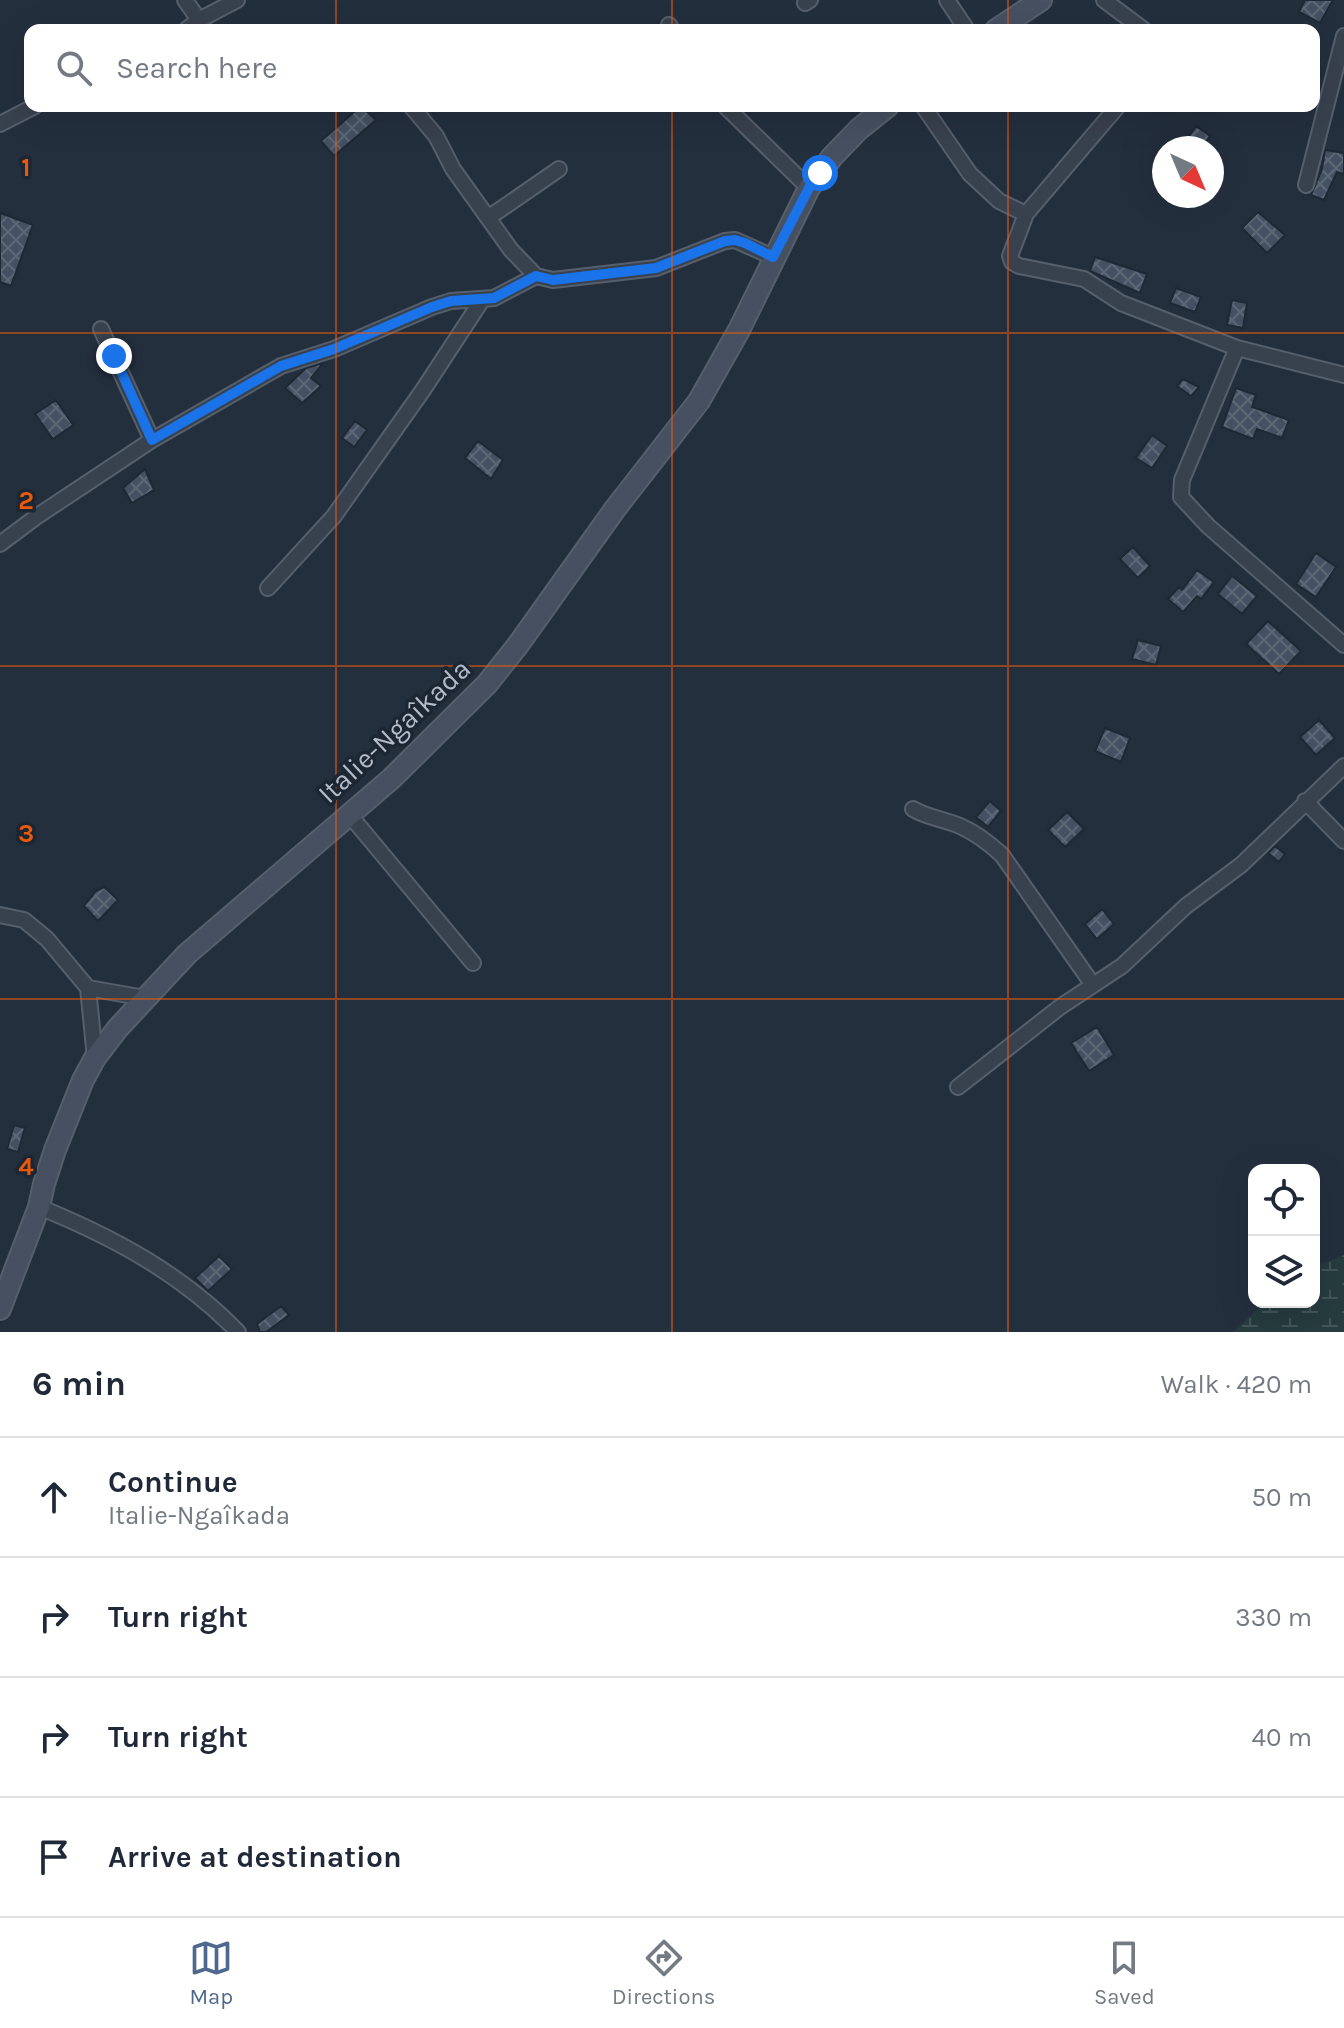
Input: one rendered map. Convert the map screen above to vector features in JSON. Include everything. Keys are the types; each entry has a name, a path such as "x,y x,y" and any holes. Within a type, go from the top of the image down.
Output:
{"street":[{"path":"185,0 199,20"},
{"path":"194,24 237,0"},
{"path":"947,0 963,24"},
{"path":"1005,24 1041,0"},
{"path":"1104,0 1136,24"},
{"path":"1306,185 1344,36"},
{"path":"0,124 24,112"},
{"path":"416,112 436,136 453,169 511,250 536,276 553,280 656,268 735,240 773,257"},
{"path":"731,112 809,188"},
{"name":"Italie-Ngaîkada","path":"0,1309 39,1207 55,1150 95,1058 187,954 422,750 487,684 615,509 699,401 739,330 809,188 832,157 880,112"},
{"path":"927,112 970,174 999,201 1026,214"},
{"path":"1113,112 1026,214 1010,256 1012,262 1084,279 1121,303 1237,348 1344,375"},
{"path":"488,218 559,169"},
{"path":"0,544 152,440 281,366 334,349 432,307 451,301 494,298 536,276"},
{"path":"268,588 334,516 482,300"},
{"path":"101,329 152,440"},
{"path":"1237,348 1182,480 1181,497 1208,526 1344,645"},
{"path":"958,1087 1060,1007 1122,966 1186,906 1241,865 1344,766"},
{"path":"1305,801 1344,841"},
{"path":"913,809 928,818 960,826 988,842 1002,855 1093,985"},
{"path":"348,813 473,963"},
{"path":"0,915 24,920 47,939 88,988 95,1058"},
{"path":"88,988 145,998"},
{"path":"39,1207 96,1230 132,1249 164,1270 238,1332"}],"green space":[{"path":"1344,1255 1344,1332 1233,1332 1259,1308 1320,1308 1320,1265"}],"building":[{"path":"1305,0 1333,0 1320,23 1299,12"},
{"path":"354,112 367,112 376,120 334,156 321,141"},
{"path":"1196,126 1210,136 1189,136"},
{"path":"1325,150 1344,153 1344,174 1337,172 1324,200 1311,195 1322,169"},
{"path":"1258,212 1285,235 1267,253 1242,228"},
{"path":"0,213 33,225 11,286 0,282"},
{"path":"1095,257 1147,274 1140,293 1090,271"},
{"path":"1176,288 1201,297 1195,312 1170,303"},
{"path":"1232,300 1247,303 1243,328 1227,325"},
{"path":"323,363 311,378 321,386 302,403 285,388 306,368"},
{"path":"1183,379 1199,387 1191,396 1177,386"},
{"path":"1236,388 1256,395 1252,407 1289,420 1282,438 1257,429 1253,439 1222,427"},
{"path":"56,400 73,425 53,439 35,414"},
{"path":"355,421 367,430 354,447 342,438"},
{"path":"1152,435 1167,446 1152,468 1136,458"},
{"path":"478,441 503,460 491,479 465,458"},
{"path":"145,469 154,490 132,503 123,488"},
{"path":"1133,547 1150,566 1138,578 1120,559"},
{"path":"1316,553 1336,567 1316,597 1296,584"},
{"path":"1197,570 1214,582 1201,599 1197,596 1183,612 1168,599 1179,587 1182,590"},
{"path":"1232,576 1257,596 1242,614 1218,594"},
{"path":"1268,621 1301,651 1279,674 1246,644"},
{"path":"1138,640 1161,646 1156,665 1132,659"},
{"path":"1319,720 1335,738 1316,755 1300,737"},
{"path":"1105,728 1130,738 1121,762 1095,751"},
{"path":"990,801 1001,811 988,827 976,817"},
{"path":"1067,812 1084,829 1065,847 1048,830"},
{"path":"1275,846 1285,854 1279,862 1268,853"},
{"path":"104,887 118,900 98,921 84,906 96,891"},
{"path":"1102,909 1114,924 1097,939 1085,924"},
{"path":"1097,1027 1114,1055 1089,1071 1071,1043"},
{"path":"14,1125 25,1128 18,1152 7,1149"},
{"path":"219,1256 232,1269 208,1291 195,1278"},
{"path":"281,1306 289,1315 266,1332 260,1332 257,1324"}],"route":[{"path":"114,356 152,440 281,366 334,349 451,301 494,298 536,276 553,280 656,268 725,241 745,243 773,257 820,173"}]}
